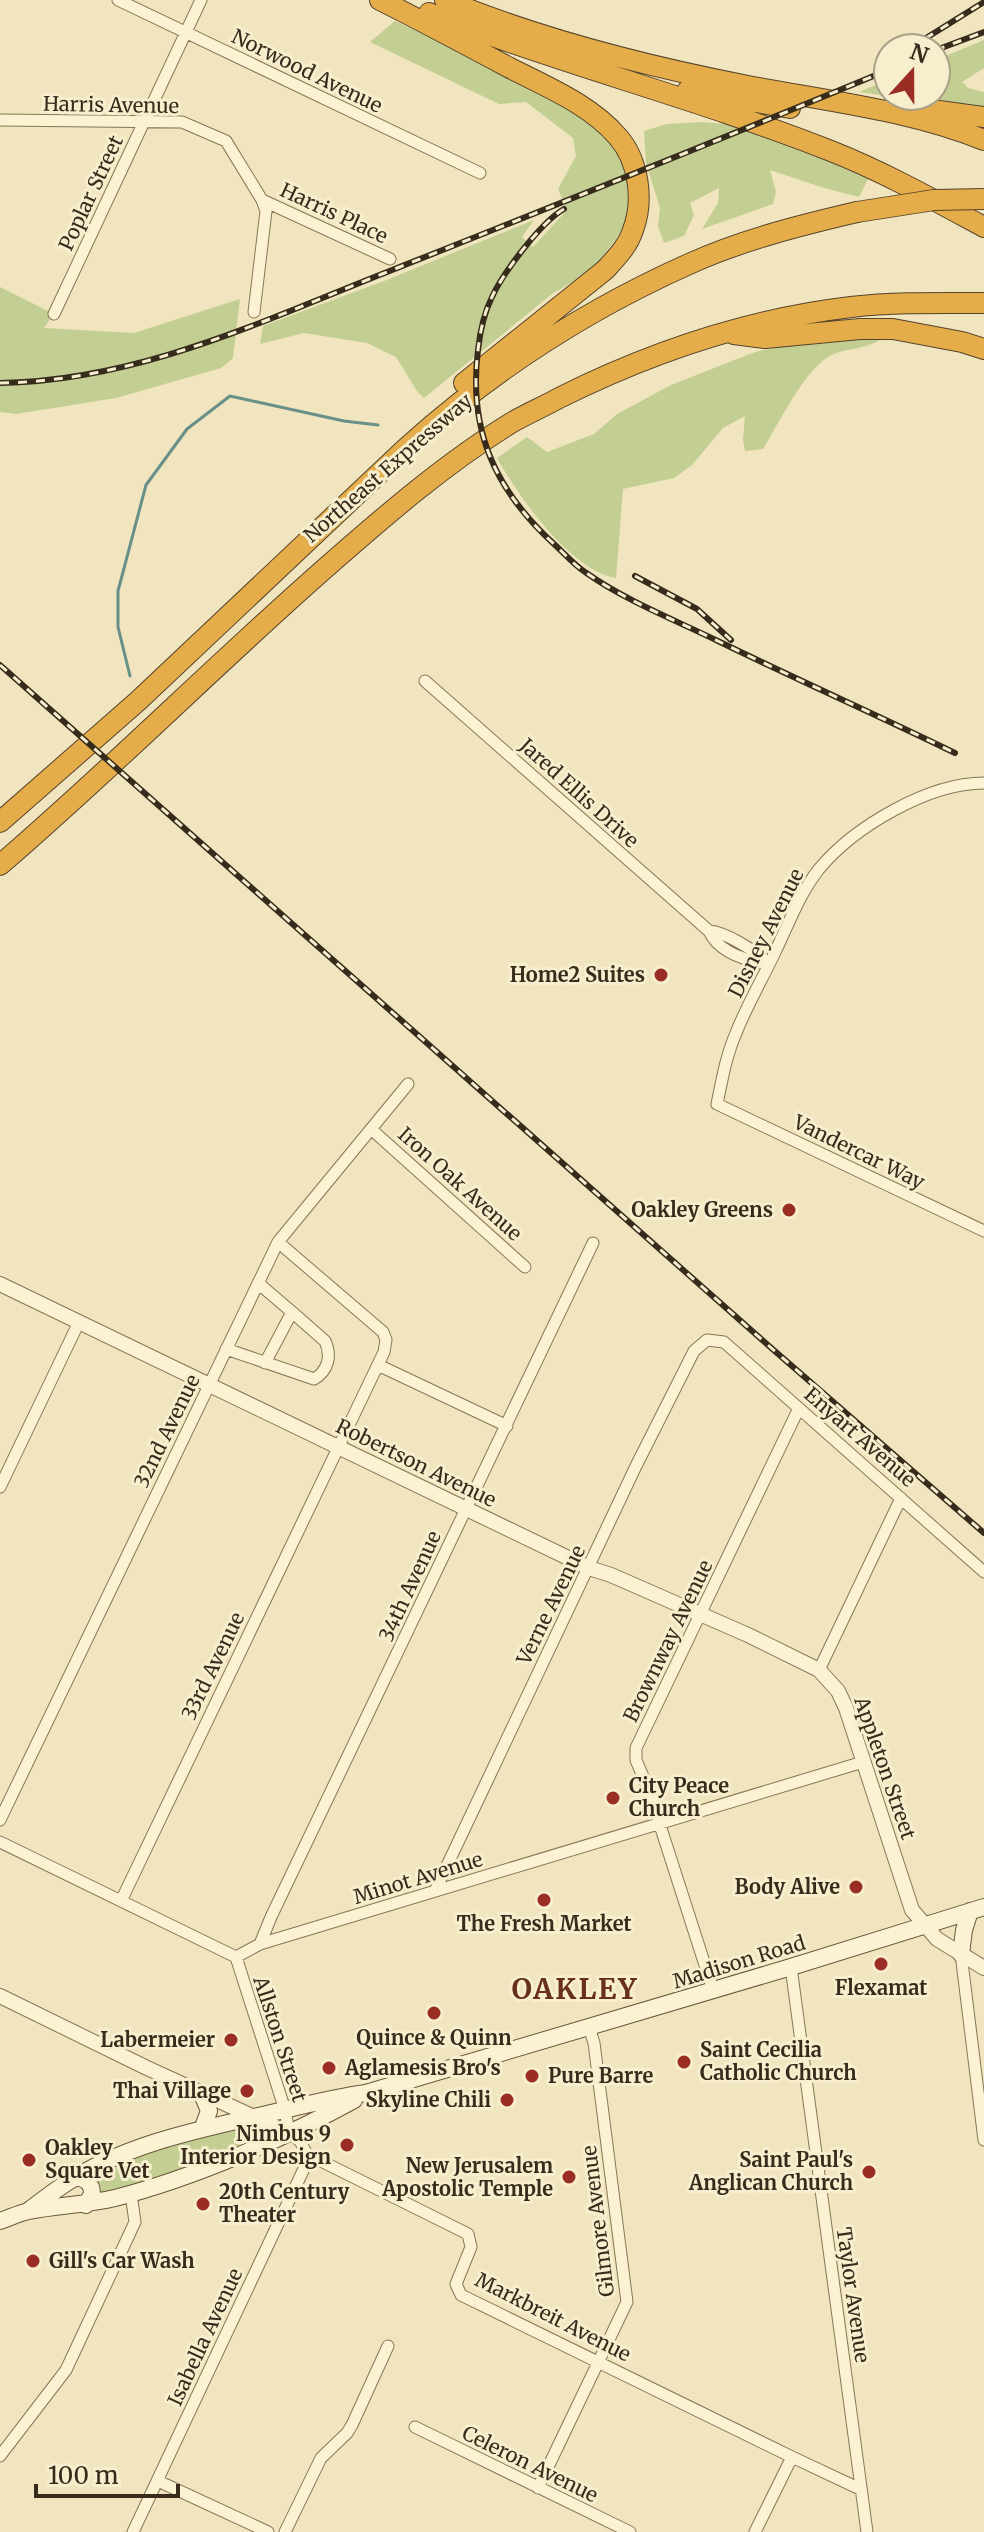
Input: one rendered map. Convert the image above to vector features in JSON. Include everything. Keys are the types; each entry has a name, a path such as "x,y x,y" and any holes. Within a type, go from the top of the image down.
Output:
{"highway":[{"path":"380,0 576,104 608,127 623,143 631,158 638,188 638,210 633,231 617,257 605,270 458,388 405,449"},
{"path":"396,0 488,36 790,135 836,153 984,227"},
{"path":"445,0 481,15 614,57 922,120 984,140"},
{"path":"582,66 706,94 895,125 938,135 984,151"},
{"path":"824,101 855,100 984,117"},
{"name":"Northeast Expressway","path":"0,822 138,701 433,423 545,341 609,303 691,263 756,240 857,212 934,200 984,199"},
{"name":"Northeast Expressway","path":"0,865 117,761 256,628 362,536 444,469 512,422 589,383 659,353 777,318 853,307 924,302 984,303"},
{"path":"726,333 765,338 893,329 984,349"}],"main road":[{"name":"Madison Road","path":"28,2211 72,2180 127,2153 203,2127 366,2093 977,1909"},
{"path":"961,1954 964,1930 977,1909"},
{"path":"201,2092 209,2111 203,2127"},
{"name":"Madison Road","path":"0,2221 28,2211 82,2205 131,2194 184,2176 289,2133 366,2093"},
{"path":"306,2125 331,2098"},
{"path":"72,2180 85,2180 91,2185 92,2194 82,2205 67,2196 72,2180"}],"street":[{"name":"Norwood Avenue","path":"118,0 480,173"},
{"name":"Poplar Street","path":"54,314 201,0"},
{"name":"Harris Avenue","path":"0,120 182,122 220,137 231,147 266,211 254,312"},
{"name":"Harris Place","path":"262,200 390,259"},
{"name":"Jared Ellis Drive","path":"425,681 709,931 713,940 750,961 769,964"},
{"name":"Disney Avenue","path":"717,1104 735,1034 804,891 819,869 854,836 879,819 921,798 950,788 984,783"},
{"name":"32nd Avenue","path":"0,1820 278,1242 408,1084"},
{"name":"Vandercar Way","path":"717,1104 984,1231"},
{"name":"Iron Oak Avenue","path":"371,1129 525,1267"},
{"path":"278,1242 383,1332 386,1340 378,1365 507,1426"},
{"name":"34th Avenue","path":"260,1944 593,1243"},
{"path":"226,1349 314,1379 323,1374 329,1358 325,1341 258,1283"},
{"name":"Robertson Avenue","path":"0,1284 589,1568 748,1635 819,1670"},
{"path":"265,1363 292,1312"},
{"path":"0,1487 79,1322"},
{"name":"Enyart Avenue","path":"707,1340 724,1342 984,1572"},
{"name":"Verne Avenue","path":"435,1891 636,1466 694,1351 707,1340"},
{"name":"33rd Avenue","path":"121,1901 378,1365"},
{"name":"Brownway Avenue","path":"713,1990 636,1760 636,1748 799,1408"},
{"path":"819,1670 901,1498"},
{"name":"Appleton Street","path":"819,1670 838,1691 912,1910 924,1925"},
{"name":"Minot Avenue","path":"236,1957 260,1944 863,1762"},
{"path":"0,1842 236,1957"},
{"path":"924,1925 937,1939 984,1968"},
{"path":"961,1954 984,2138"},
{"name":"Allston Street","path":"236,1957 285,2110 289,2133"},
{"name":"Taylor Avenue","path":"791,1967 867,2532"},
{"name":"Markbreit Avenue","path":"0,1996 289,2133 298,2138 309,2158 319,2160 464,2231 471,2240 471,2247 457,2278 461,2295 860,2489"},
{"name":"Gilmore Avenue","path":"538,2488 627,2302 594,2043 589,2027"},
{"name":"Isabella Avenue","path":"133,2532 309,2158"},
{"path":"0,2456 66,2370 135,2222 131,2194"},
{"path":"285,2532 321,2458 352,2425 388,2346"},
{"name":"Celeron Avenue","path":"415,2427 630,2532"},
{"path":"755,2532 792,2457"},
{"path":"158,2481 268,2532"}],"green space":[{"path":"395,21 527,83 600,127 624,163 632,194 624,228 592,270 552,294 424,398 396,357 367,343 304,333 260,344 263,326 534,220 522,237 533,247 567,210 558,189 576,156 573,138 526,102 499,104 370,42"},
{"path":"984,40 984,68 962,82 968,88 984,92 984,110 952,105 952,53"},
{"path":"872,87 872,94 859,92"},
{"path":"702,122 738,125 763,132 868,179 859,197 770,170 776,192 773,204 702,229 718,203 719,188 690,203 694,215 684,236 664,243 658,226 660,208 646,163 644,131 667,124"},
{"path":"0,287 54,314 44,328 134,333 240,299 233,358 221,368 116,398 16,414 0,412"},
{"path":"811,339 879,340 831,355 816,367 763,449 745,451 745,416 723,428 692,465 674,478 623,489 616,578 581,562 564,547 532,511 497,458 527,437 547,452 594,434 617,414 671,385 755,352"},
{"path":"254,2125 257,2132 253,2139 226,2150 209,2162 98,2196 91,2176 171,2145"}],"waterway":[{"path":"130,676 118,627 118,591 146,485 187,429 230,396 344,421 378,425"}],"railway":[{"path":"936,32 984,2"},
{"path":"952,44 984,32"},
{"path":"0,383 50,380 100,372 196,346 872,77"},
{"path":"564,209 534,236 497,287 480,336 476,379 482,432 501,480 516,502 577,566 617,592 955,753"},
{"path":"635,576 697,609 731,640"},
{"path":"0,665 984,1533"}],"place":[{"name":"Home2 Suites","path":"661,975"},
{"name":"Oakley Greens","path":"789,1210"},
{"name":"City Peace Church","path":"613,1798"},
{"name":"Body Alive","path":"856,1887"},
{"name":"The Fresh Market","path":"544,1900"},
{"name":"Flexamat","path":"881,1964"},
{"name":"Quince & Quinn","path":"434,2013"},
{"name":"Labermeier","path":"231,2040"},
{"name":"Saint Cecilia Catholic Church","path":"684,2062"},
{"name":"Aglamesis Bro's","path":"329,2068"},
{"name":"Pure Barre","path":"532,2076"},
{"name":"Thai Village","path":"247,2091"},
{"name":"Skyline Chili","path":"507,2100"},
{"name":"Nimbus 9 Interior Design","path":"347,2145"},
{"name":"Oakley Square Vet","path":"29,2160"},
{"name":"Saint Paul's Anglican Church","path":"869,2172"},
{"name":"New Jerusalem Apostolic Temple","path":"569,2177"},
{"name":"20th Century Theater","path":"203,2204"},
{"name":"Gill's Car Wash","path":"33,2261"}],"district":[{"name":"OAKLEY","path":"575,1989"}]}
